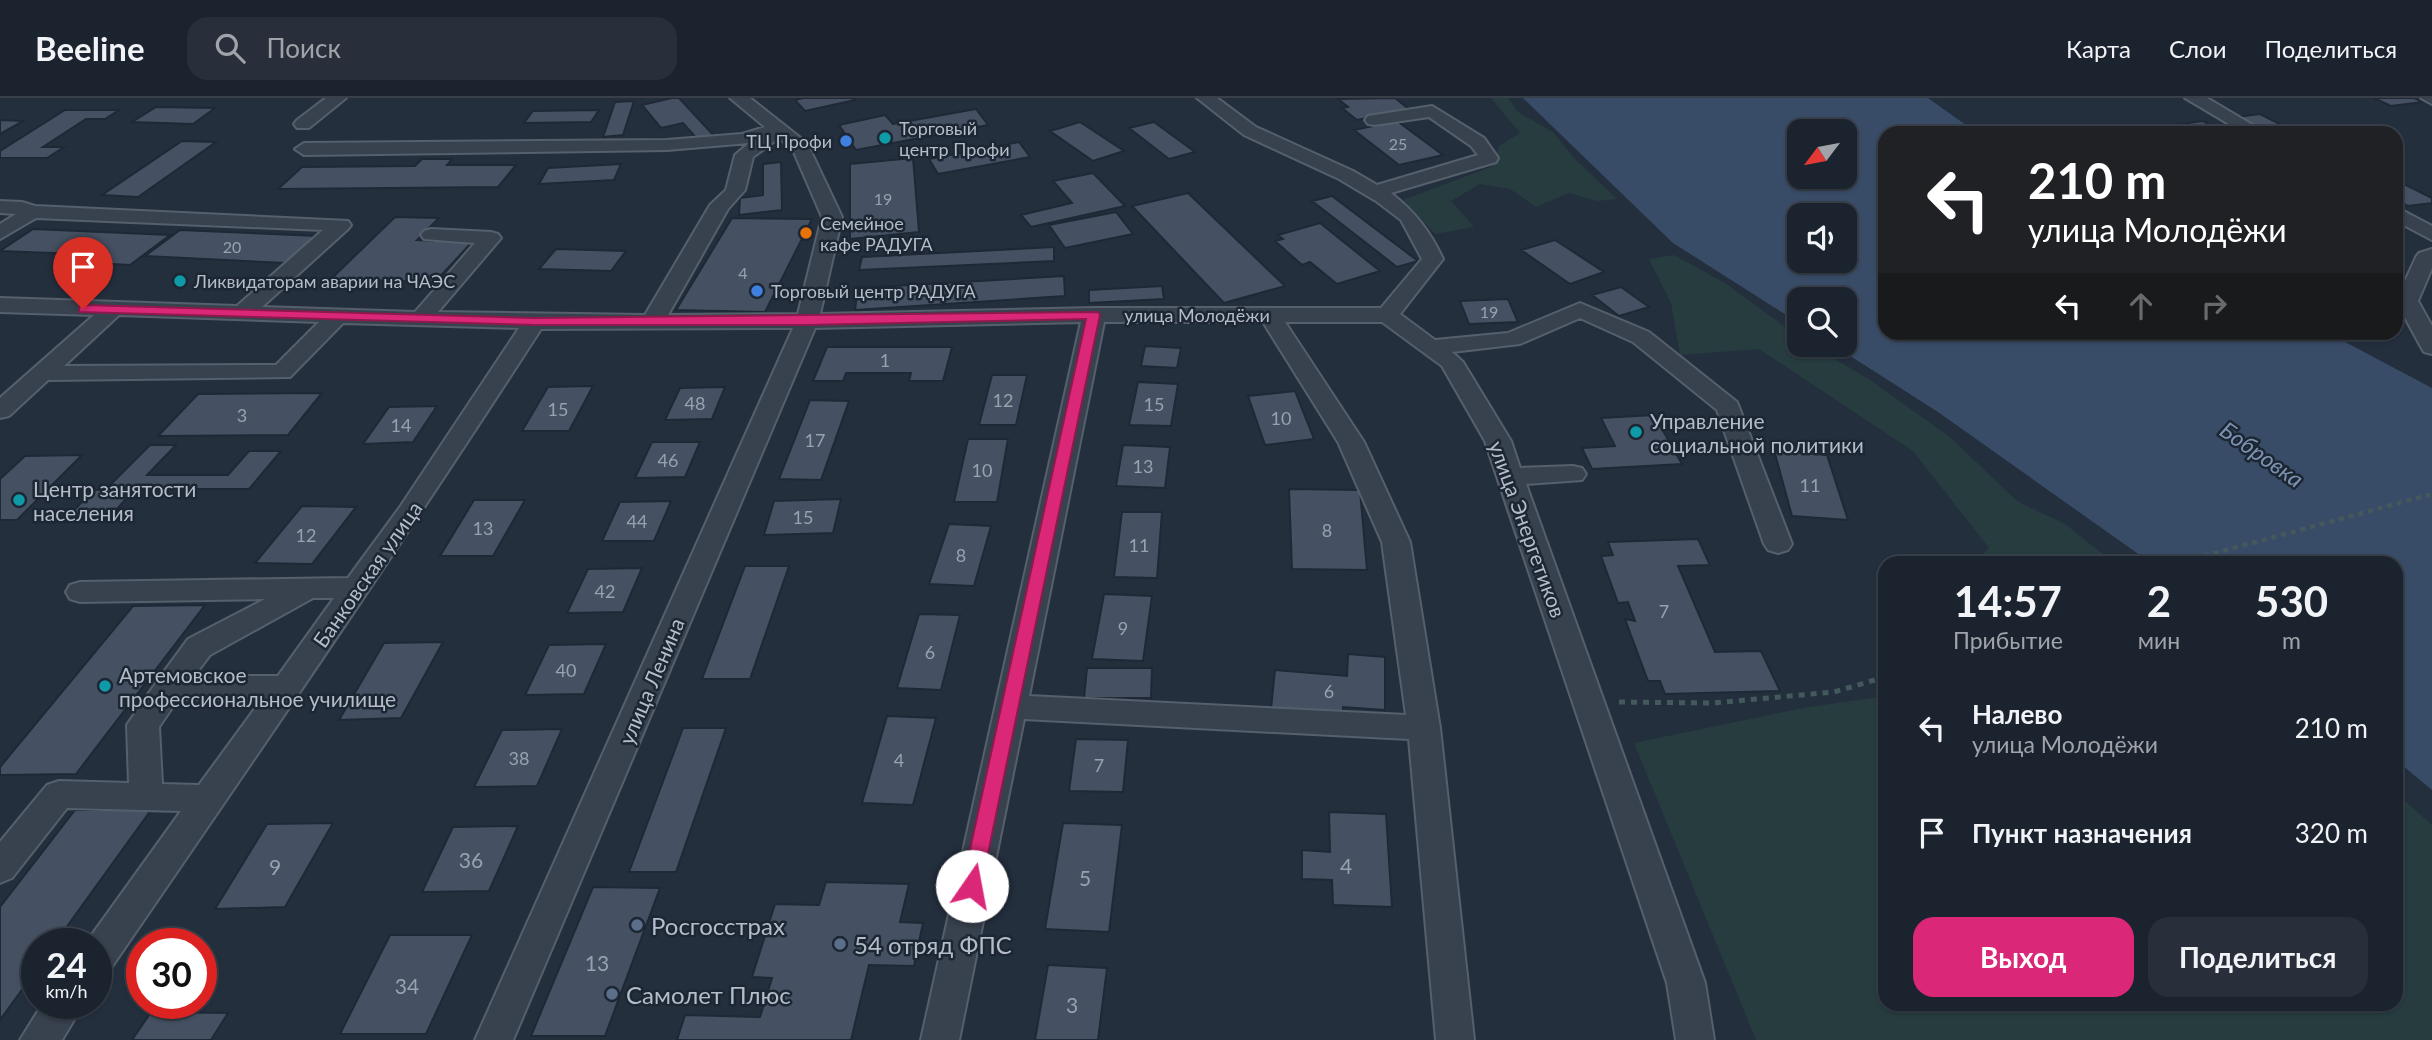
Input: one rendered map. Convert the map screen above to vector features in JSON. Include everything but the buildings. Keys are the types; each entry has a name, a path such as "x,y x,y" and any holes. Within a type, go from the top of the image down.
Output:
{"street":[{"path":"303,124 337,98"},
{"name":"улица Ленина","path":"494,1040 807,321 832,217 801,147 739,98"},
{"path":"1206,98 1250,131 1346,174 1408,216 1424,239 1433,259 1387,315"},
{"path":"2194,98 2244,126"},
{"path":"1374,120 1432,111 1478,142 1489,158 1375,192"},
{"path":"304,149 667,145 743,139 780,130"},
{"path":"653,321 720,205 730,199 739,188 744,155 780,130"},
{"path":"0,207 22,208 32,212 341,225 243,312"},
{"path":"0,233 32,212"},
{"path":"2403,217 2432,234"},
{"path":"421,318 491,238 431,235"},
{"path":"2432,255 2426,257 2407,301 2432,347"},
{"name":"улица Молодёжи","path":"0,305 111,311 243,312 534,322 807,321 1094,315 1387,315"},
{"path":"1431,347 1512,339 1580,310 1641,337 1728,407 1778,544"},
{"path":"0,411 111,311"},
{"path":"940,1040 1094,315"},
{"path":"1270,315 1351,442 1396,542 1424,728 1455,1040"},
{"name":"улица Энергетиков","path":"1387,315 1451,362 1498,441 1686,983 1695,1040"},
{"path":"42,373 282,372 338,316"},
{"name":"Банковская улица","path":"112,935 409,513 534,322"},
{"path":"1512,476 1573,474"},
{"path":"80,592 357,588"},
{"path":"146,796 143,725 199,647 308,589"},
{"path":"169,688 288,687"},
{"path":"1011,707 1424,728"},
{"path":"0,869 59,794 209,799"},
{"path":"39,1040 54,1019"}],"path":[{"path":"2204,556 2432,494"},
{"path":"1587,702 1713,703 1834,692 1878,679"}],"green space":[{"path":"1491,98 1508,98 1518,112 1553,132 1574,158 1617,199 1597,201 1569,193 1536,207 1510,189 1480,184 1451,201 1474,227 1435,234 1403,200 1493,166 1499,146 1520,133"},
{"path":"1674,255 1725,283 1787,328 1787,357 1831,357 1869,379 1950,437 2017,501 2065,524 2105,556 1980,556 1989,548 1913,451 1759,349 1680,355 1671,303 1649,259"},
{"path":"1878,697 1878,1011 2403,1011 2403,799 2432,825 2432,1040 1756,1040 1634,743 1803,708"}],"water":[{"name":"Бобровка","path":"1523,98 1928,98 1967,126 1878,126 1878,340 2341,340 2432,388 2432,790 2403,766 2403,556 2141,556 1938,412 1852,357 1857,357 1857,287 1787,287 1787,315 1673,243"}],"place":[{"name":"Торговый центр Профи","path":"885,138"},
{"name":"ТЦ Профи","path":"846,141"},
{"name":"Семейное кафе РАДУГА","path":"806,233"},
{"name":"Ликвидаторам аварии на ЧАЭС","path":"180,281"},
{"name":"Торговый центр РАДУГА","path":"757,291"},
{"name":"Управление социальной политики","path":"1636,432"},
{"name":"Центр занятости населения","path":"19,500"},
{"name":"Артемовское профессиональное училище","path":"105,686"},
{"name":"Росгосстрах","path":"637,925"},
{"name":"54 отряд ФПС","path":"840,944"},
{"name":"Самолет Плюс","path":"612,994"}],"route":[{"path":"83,309 534,322 807,321 1094,315 972,886"}]}
